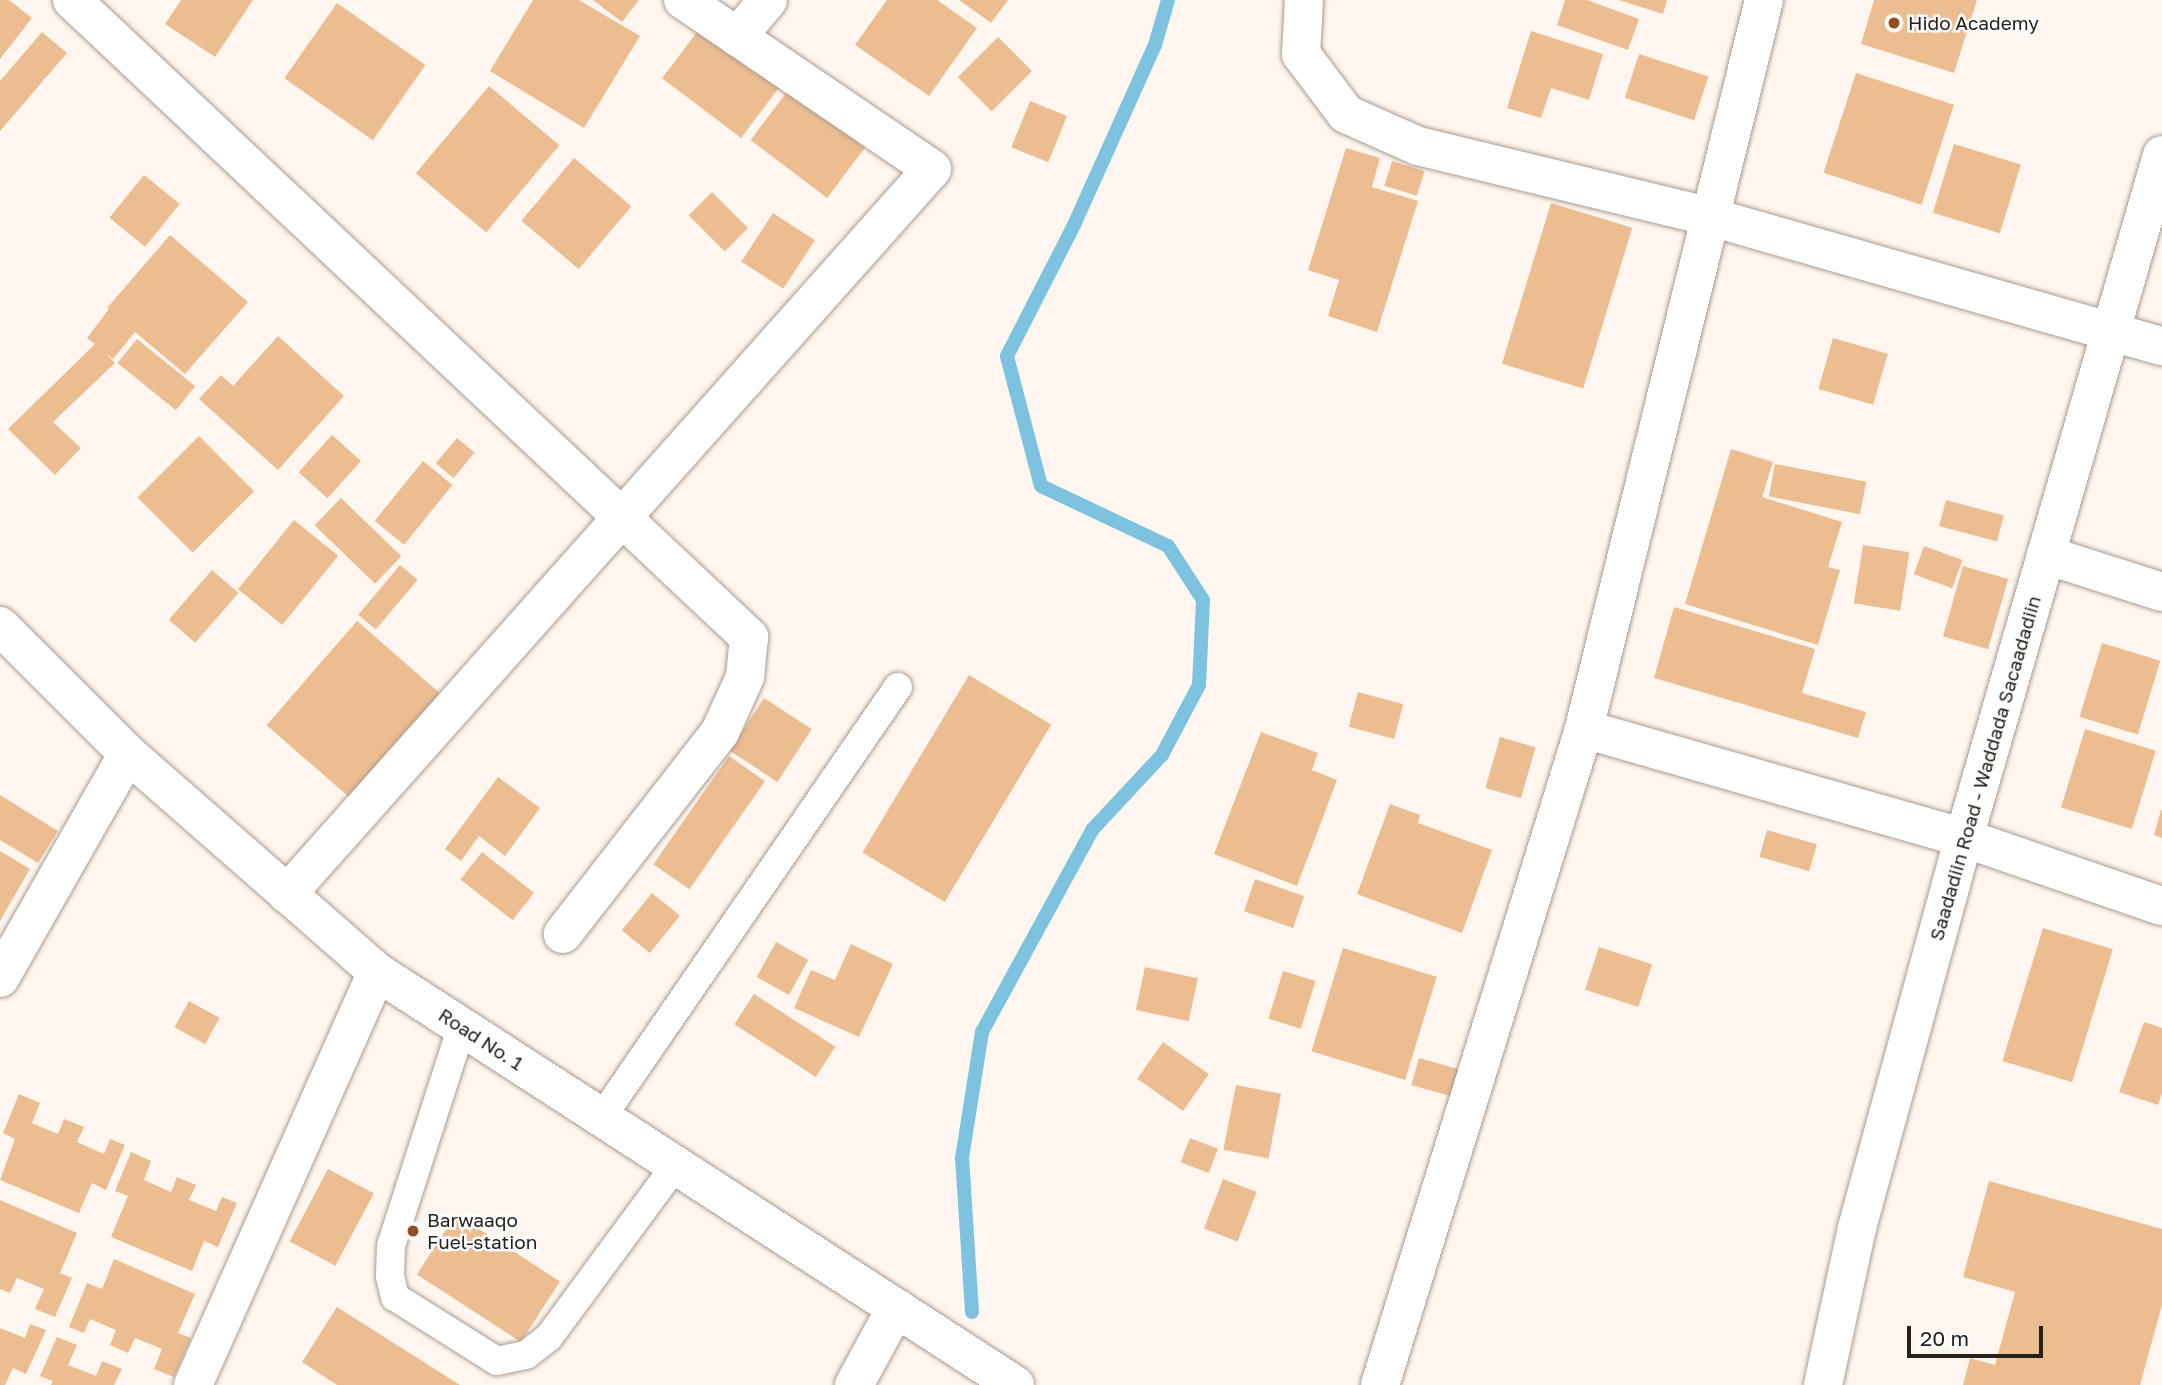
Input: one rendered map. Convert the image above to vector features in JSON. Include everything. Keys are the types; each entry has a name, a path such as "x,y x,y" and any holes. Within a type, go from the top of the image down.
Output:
{"main road":[{"path":"72,0 749,637 746,677 720,732 563,934"},
{"path":"288,894 932,169 683,0"},
{"path":"737,37 768,0"},
{"path":"1304,0 1301,54 1346,114 1418,146 1711,217 2162,346"},
{"path":"1380,1385 1584,729 1764,0"},
{"name":"Saadadiin Road - Waddada Sacaadadiin","path":"1823,1385 1857,1228 1964,838 2162,155"},
{"path":"2046,555 2162,592"},
{"name":"Road No. 1","path":"0,626 128,754 377,971 1015,1385"},
{"path":"1584,729 1964,838 2162,906"},
{"path":"0,978 128,754"},
{"path":"193,1385 377,971"},
{"path":"854,1385 896,1308"}],"lane":[{"path":"602,1117 898,687"},
{"path":"462,1026 391,1246 390,1276 395,1297 497,1361 526,1355 549,1337 676,1165"}],"building":[{"path":"0,0 9,0 32,18 0,59"},
{"path":"181,0 253,0 215,57 165,24"},
{"path":"533,0 579,0 640,36 584,128 490,71"},
{"path":"593,0 639,0 622,22"},
{"path":"887,0 937,0 977,28 929,96 855,45"},
{"path":"959,0 1008,0 991,23"},
{"path":"1565,0 1587,0 1639,19 1628,50 1557,25"},
{"path":"1619,0 1667,0 1663,14"},
{"path":"1874,0 1977,0 1954,73 1861,44"},
{"path":"337,3 425,65 373,140 284,78"},
{"path":"703,24 782,84 741,138 662,78"},
{"path":"1531,31 1603,54 1589,100 1551,88 1541,118 1507,108"},
{"path":"42,32 67,53 0,131 0,81"},
{"path":"998,37 1032,71 992,111 958,77"},
{"path":"1639,54 1708,77 1694,120 1625,98"},
{"path":"1856,73 1954,105 1922,205 1824,173"},
{"path":"792,85 869,143 827,198 750,140"},
{"path":"489,86 559,145 486,232 416,173"},
{"path":"1030,101 1067,116 1048,162 1011,147"},
{"path":"1954,144 2021,164 2000,233 1933,213"},
{"path":"1346,148 1380,158 1372,187 1418,201 1377,332 1328,316 1339,280 1308,270"},
{"path":"574,158 631,206 579,269 521,221"},
{"path":"1392,161 1425,171 1417,196 1384,186"},
{"path":"144,175 180,204 145,247 109,218"},
{"path":"712,192 748,228 725,251 689,215"},
{"path":"1551,203 1632,228 1583,389 1502,364"},
{"path":"773,213 815,240 783,289 741,262"},
{"path":"170,235 248,302 185,374 135,332 113,359 106,353 115,363 53,422 81,448 55,475 8,429 95,344 87,338 109,309 107,308"},
{"path":"278,336 344,396 278,470 199,399 221,375 233,386"},
{"path":"1833,338 1888,354 1873,405 1818,389"},
{"path":"137,339 195,386 176,410 117,363"},
{"path":"332,435 361,461 328,498 299,472"},
{"path":"199,436 254,491 193,553 137,498"},
{"path":"457,438 475,453 453,478 436,463"},
{"path":"1731,449 1773,462 1762,497 1842,522 1828,567 1840,570 1818,645 1685,604"},
{"path":"423,461 453,485 404,545 375,521"},
{"path":"1775,464 1866,482 1860,514 1769,496"},
{"path":"341,498 401,556 375,584 315,525"},
{"path":"1946,500 2004,516 1997,542 1939,526"},
{"path":"294,520 338,556 282,625 238,589"},
{"path":"1863,545 1909,552 1900,611 1854,603"},
{"path":"1924,546 1963,560 1952,588 1914,574"},
{"path":"400,565 418,580 376,630 358,615"},
{"path":"1963,566 2008,579 1988,649 1943,636"},
{"path":"212,570 238,593 195,643 169,620"},
{"path":"1674,607 1815,649 1802,693 1866,712 1858,738 1654,678"},
{"path":"357,621 442,695 352,799 266,725"},
{"path":"2102,643 2160,661 2138,734 2079,717"},
{"path":"969,675 1051,724 945,902 862,852"},
{"path":"1358,692 1403,704 1394,739 1349,727"},
{"path":"764,698 812,729 777,782 730,751"},
{"path":"2085,729 2156,751 2132,829 2061,807"},
{"path":"1261,732 1318,753 1312,770 1337,780 1297,886 1214,854"},
{"path":"1500,737 1536,747 1521,798 1485,788"},
{"path":"729,756 765,781 689,889 653,864"},
{"path":"498,777 540,808 505,856 479,836 461,861 445,849"},
{"path":"0,795 58,831 38,863 0,840"},
{"path":"1390,804 1420,815 1418,823 1492,850 1462,933 1357,894"},
{"path":"2162,810 2162,838 2154,835"},
{"path":"1767,830 1817,844 1809,871 1759,857"},
{"path":"0,851 30,869 0,921"},
{"path":"482,852 534,893 512,920 460,880"},
{"path":"1255,879 1304,896 1293,928 1244,911"},
{"path":"652,893 680,916 650,953 622,930"},
{"path":"2043,928 2113,949 2072,1082 2002,1061"},
{"path":"776,942 808,960 789,995 757,977"},
{"path":"851,944 893,964 859,1037 794,1008 811,970 835,980"},
{"path":"1599,947 1652,964 1638,1007 1585,990"},
{"path":"1343,948 1437,977 1405,1080 1311,1051"},
{"path":"1145,967 1198,978 1189,1021 1136,1010"},
{"path":"1283,971 1316,981 1301,1029 1268,1019"},
{"path":"754,994 835,1047 816,1077 734,1024"},
{"path":"189,1001 220,1018 205,1044 174,1027"},
{"path":"2144,1022 2162,1028 2162,1093 2158,1105 2119,1092"},
{"path":"1163,1042 1209,1074 1183,1111 1137,1079"},
{"path":"1419,1058 1460,1070 1453,1097 1411,1085"},
{"path":"1236,1085 1281,1094 1269,1159 1223,1150"},
{"path":"19,1094 40,1103 32,1123 58,1134 64,1119 84,1127 77,1142 104,1154 110,1139 125,1145 106,1190 92,1183 79,1213 0,1180 15,1139 3,1133"},
{"path":"1190,1138 1218,1149 1209,1173 1181,1162"},
{"path":"131,1152 151,1161 144,1180 171,1192 177,1177 196,1185 189,1200 216,1211 222,1197 237,1203 218,1247 204,1241 192,1271 111,1237 128,1196 115,1191"},
{"path":"328,1169 374,1193 335,1266 290,1241"},
{"path":"1223,1179 1257,1192 1238,1241 1204,1228"},
{"path":"1989,1181 2162,1229 2162,1305 2140,1385 1963,1385 1970,1358 1995,1365 2015,1292 1963,1277"},
{"path":"0,1200 77,1233 60,1273 72,1278 55,1317 35,1309 44,1289 17,1278 10,1293 0,1289"},
{"path":"456,1214 560,1282 521,1342 417,1274"},
{"path":"114,1259 195,1294 178,1333 191,1338 174,1377 154,1369 162,1349 135,1338 128,1353 110,1345 116,1330 90,1319 84,1333 69,1327 87,1283 102,1289"},
{"path":"337,1307 460,1385 337,1385 302,1362"},
{"path":"30,1324 46,1330 26,1374 13,1368 5,1385 0,1385 0,1328 25,1338"},
{"path":"57,1337 77,1345 68,1365 96,1376 102,1361 122,1369 114,1385 51,1385 53,1381 40,1376"}],"waterway":[{"path":"972,1312 962,1158 982,1032 1092,830 1162,755 1199,685 1203,600 1168,546 1041,486 1007,356 1074,225 1155,45 1168,0"}],"place":[{"name":"Hido Academy","path":"1894,23"},
{"name":"Barwaaqo Fuel-station","path":"413,1231"}]}
